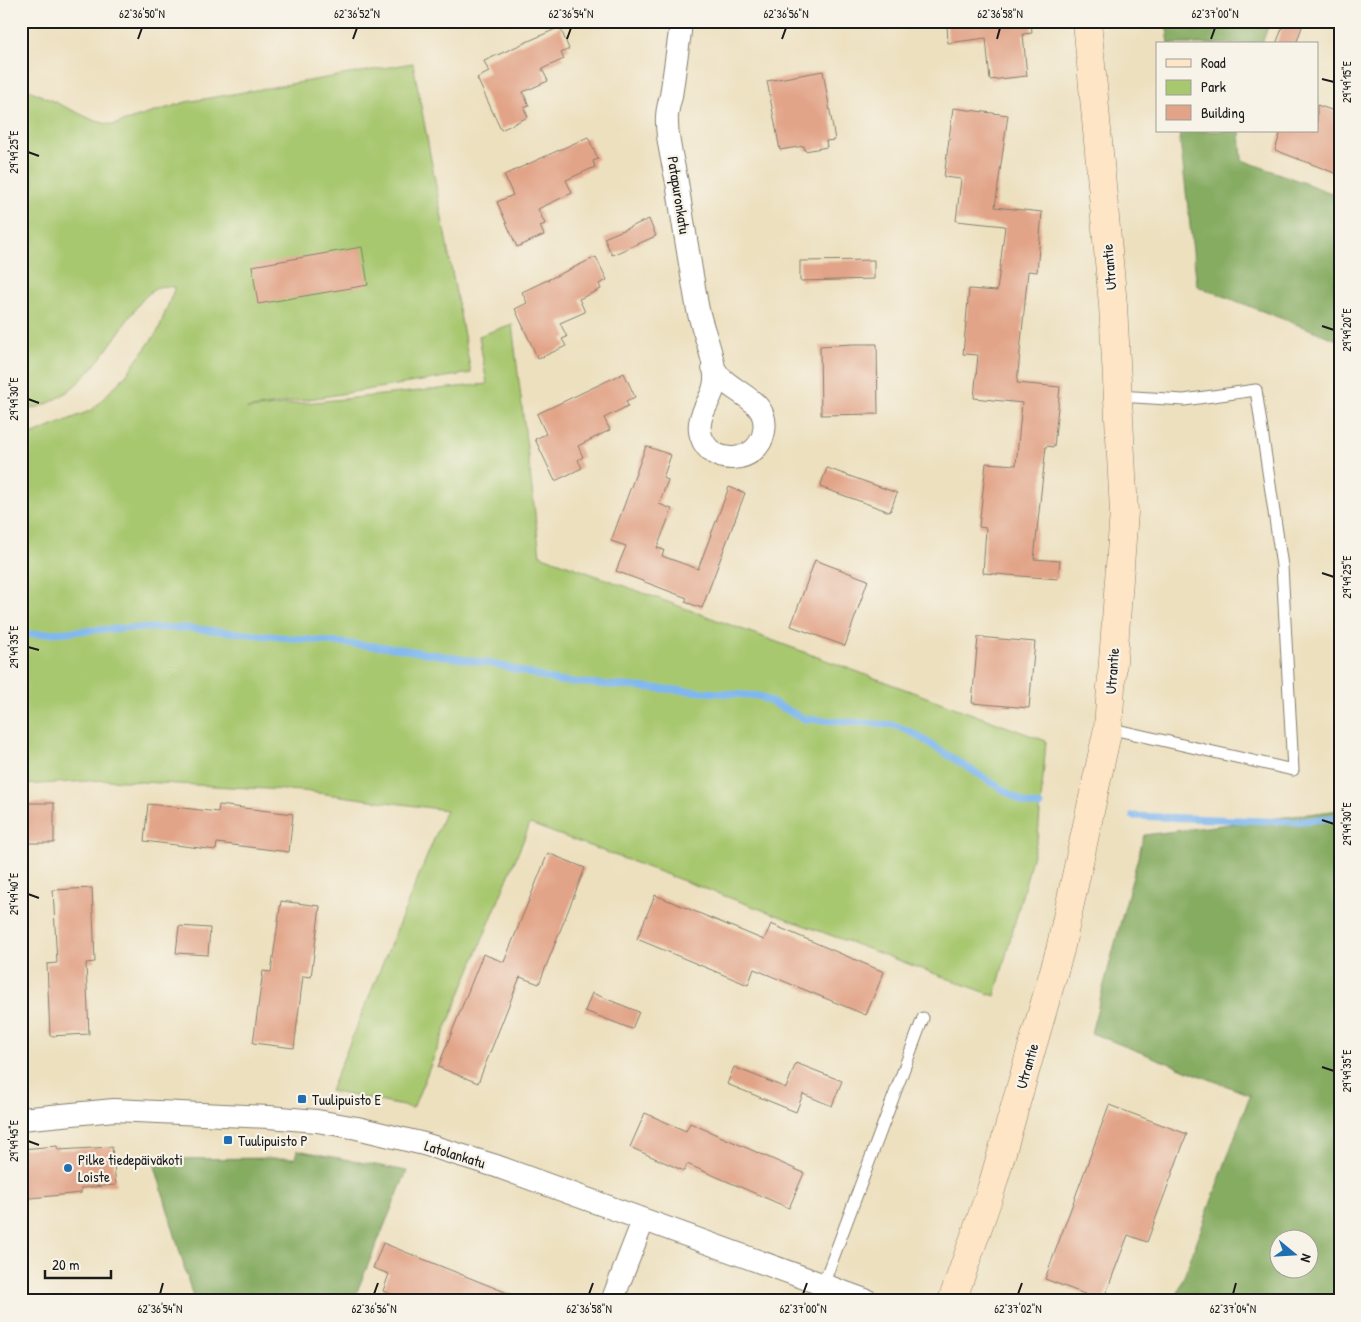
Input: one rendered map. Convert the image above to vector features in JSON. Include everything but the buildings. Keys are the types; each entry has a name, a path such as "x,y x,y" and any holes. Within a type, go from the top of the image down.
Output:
{"main road":[{"name":"Utrantie","path":"952,1301 991,1190 1060,950 1108,728 1124,512 1113,305 1087,21"}],"street":[{"name":"Patapuronkatu","path":"680,21 667,122 698,308 713,368 714,390 705,408 699,427 706,446 723,458 744,457 754,451 761,442 764,426 760,409 753,400 725,384 713,368"},
{"path":"705,408 711,400 721,395 732,393 743,395"},
{"name":"Latolankatu","path":"21,1120 114,1110 270,1117 317,1121 357,1128 496,1166 643,1221 868,1301"},
{"path":"612,1301 643,1221"}],"lane":[{"path":"1108,728 1293,770 1282,566 1256,390 1184,400 1117,396"},
{"path":"822,1285 923,1018"}],"green space":[{"path":"1166,21 1270,21 1263,42 1169,42"},
{"path":"413,63 471,373 247,409 487,384 479,336 512,324 540,555 1046,741 1038,836 995,996 530,824 413,1108 330,1091 446,810 303,791 107,780 21,785 21,439 92,410 126,375 158,331 175,287 159,287 143,299 95,365 69,390 55,400 39,407 21,410 21,86 95,121 113,125 186,102"},
{"path":"1179,132 1240,132 1242,160 1340,196 1340,341 1197,286"},
{"path":"1340,810 1340,1301 1175,1301 1250,1095 1091,1033 1144,835"},
{"path":"297,1150 407,1171 353,1301 194,1301 153,1159 295,1158"}],"waterway":[{"path":"21,635 127,628 186,628 394,648 499,665 557,681 759,696 805,719 894,725 911,732 1026,804 1040,806"},
{"path":"1133,816 1294,822 1340,817"}],"place":[{"name":"Tuulipuisto E","path":"302,1099"},
{"name":"Tuulipuisto P","path":"228,1140"},
{"name":"Pilke tiedepäiväkoti Loiste","path":"68,1168"}]}
